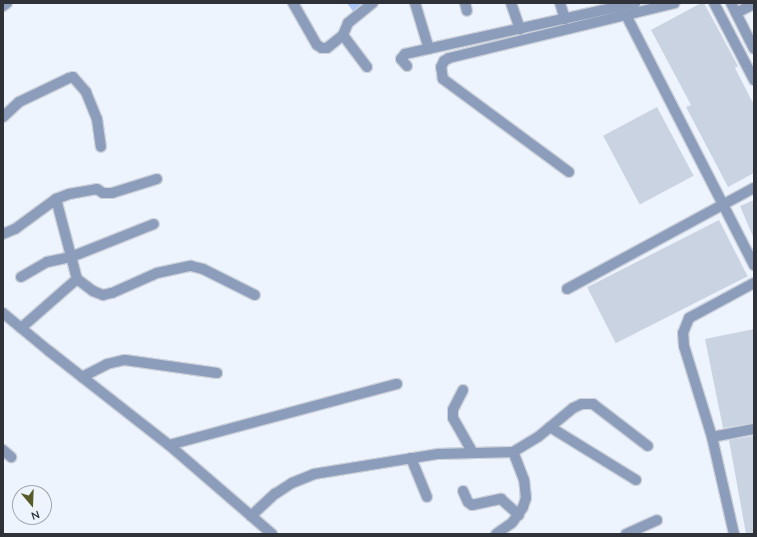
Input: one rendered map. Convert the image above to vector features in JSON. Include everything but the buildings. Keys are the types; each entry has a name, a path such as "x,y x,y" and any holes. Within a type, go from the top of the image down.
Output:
{"street":[{"path":"3,6 7,3"},
{"path":"293,3 318,45 322,48 327,48 342,35 348,23 373,3"},
{"path":"415,3 429,49"},
{"path":"512,3 520,29"},
{"path":"560,3 565,19"},
{"path":"407,66 401,59 405,54 565,19 608,6 634,3"},
{"path":"569,172 443,79 441,66 449,58 675,3"},
{"path":"714,3 754,80"},
{"path":"731,3 754,50"},
{"path":"736,13 754,4"},
{"path":"626,15 754,265"},
{"path":"342,35 367,67"},
{"path":"3,117 20,102 73,77 86,92 94,112 101,147"},
{"path":"3,234 33,218 56,199 69,194 97,189 103,193 112,193 157,179"},
{"path":"567,289 754,188"},
{"path":"56,199 77,279 93,291 103,295 112,293 157,273 191,266 203,269 255,295"},
{"path":"21,277 46,262 71,256 154,224"},
{"path":"21,328 77,279"},
{"path":"734,534 712,436 684,346 683,332 690,318 754,283"},
{"path":"3,313 169,445 272,534"},
{"path":"82,377 108,364 125,360 217,373"},
{"path":"169,445 397,384"},
{"path":"463,390 453,410 453,418 473,453"},
{"path":"251,516 286,487 314,474 438,454 513,452 538,437 573,408 582,404 593,404 648,446"},
{"path":"550,427 636,480"},
{"path":"712,436 754,429"},
{"path":"3,450 11,457"},
{"path":"496,534 512,524 519,515 526,498 526,489 513,452"},
{"path":"411,458 427,497"},
{"path":"463,491 468,502 472,505 501,499 519,515"},
{"path":"626,534 657,520"}],"shaded area":[{"path":"347,3 363,3 355,14"}]}
